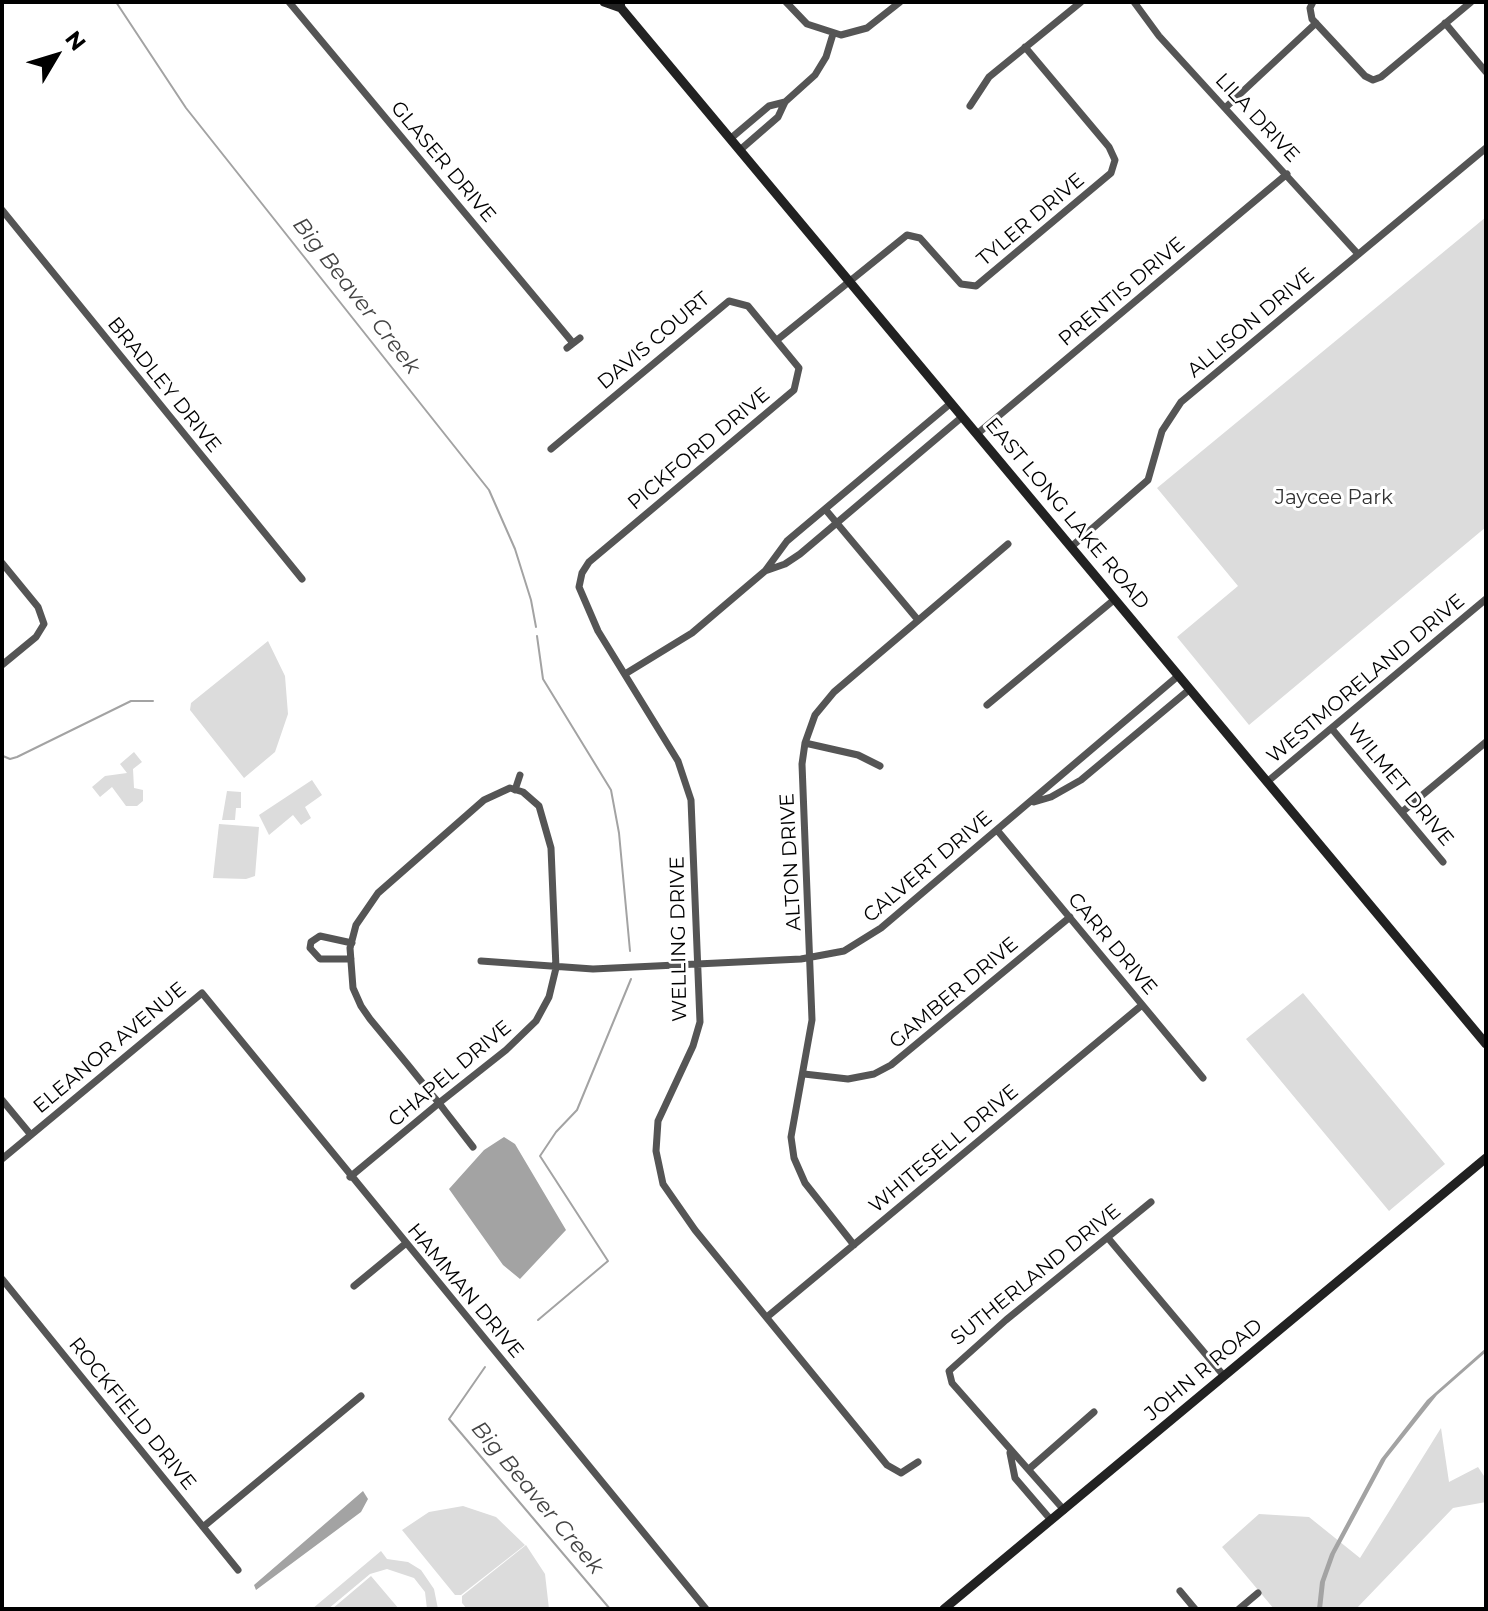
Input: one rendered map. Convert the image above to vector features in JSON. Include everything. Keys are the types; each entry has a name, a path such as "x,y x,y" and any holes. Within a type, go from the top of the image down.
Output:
{"main road":[{"name":"EAST LONG LAKE ROAD","path":"604,2 621,5 1486,1044"},
{"name":"JOHN R ROAD","path":"944,1609 1486,1158"}],"street":[{"name":"GLASER DRIVE","path":"289,2 573,343"},
{"path":"786,2 807,24 833,34 846,35 867,28 900,2"},
{"path":"970,106 989,77 1081,2"},
{"name":"LILA DRIVE","path":"1134,2 1159,36 1358,254"},
{"path":"1312,5 1316,23 1365,76 1373,80 1381,77 1471,2"},
{"path":"1225,108 1316,23"},
{"path":"1445,23 1486,72"},
{"path":"740,150 778,117 785,102 822,66 833,34"},
{"name":"TYLER DRIVE","path":"848,280 897,240 911,235 925,243 961,284 976,286 1111,173 1115,160 1109,147 1025,47"},
{"path":"730,139 769,106 785,102"},
{"name":"ALLISON DRIVE","path":"1071,547 1148,480 1162,431 1181,402 1486,148"},
{"name":"PRENTIS DRIVE","path":"977,434 1287,174"},
{"name":"BRADLEY DRIVE","path":"2,210 302,579"},
{"path":"777,340 848,280"},
{"name":"DAVIS COURT","path":"551,449 724,303 738,301 748,306 777,340"},
{"name":"PICKFORD DRIVE","path":"582,573 589,562 794,390 799,368 777,340"},
{"path":"625,674 692,633 765,571 781,546 951,403"},
{"path":"765,571 793,559 962,417"},
{"path":"880,463 891,477"},
{"path":"825,509 918,620"},
{"name":"ALTON DRIVE","path":"854,1245 808,1188 794,1158 791,1125 812,1031 802,764 805,743 815,715 826,700 1008,544"},
{"path":"2,563 38,607 44,624 36,637 2,665"},
{"name":"WELLING DRIVE","path":"582,573 579,587 587,610 678,761 690,793 700,1022 693,1046 661,1110 656,1131 656,1162 670,1198 887,1465 897,1473 905,1472 918,1462"},
{"path":"987,705 1115,599"},
{"name":"WESTMORELAND DRIVE","path":"1267,782 1486,599"},
{"name":"CALVERT DRIVE","path":"481,961 556,968 811,958 844,951 870,936 1178,676"},
{"name":"CALVERT DRIVE","path":"1032,802 1073,785 1190,689"},
{"name":"WILMET DRIVE","path":"1332,729 1443,862"},
{"path":"1107,735 1118,749"},
{"path":"1402,812 1486,742"},
{"path":"805,743 858,755 880,766"},
{"path":"473,1147 361,1006 353,988 352,943 356,925 378,893 484,800 497,792 515,790 520,775"},
{"name":"CHAPEL DRIVE","path":"350,1177 536,1021 549,997 556,968 551,848 545,818 531,797 515,790"},
{"name":"CARR DRIVE","path":"997,830 1203,1078"},
{"name":"GAMBER DRIVE","path":"804,1074 831,1079 857,1078 891,1065 1070,917"},
{"path":"351,959 320,959 310,948 311,942 320,936 352,943"},
{"name":"ELEANOR AVENUE","path":"2,1159 202,993"},
{"name":"HAMMAN DRIVE","path":"202,993 706,1609"},
{"name":"WHITESELL DRIVE","path":"767,1317 1142,1005"},
{"path":"2,1100 31,1135"},
{"name":"SUTHERLAND DRIVE","path":"1064,1510 1029,1469 1010,1453 952,1383 951,1367 1151,1202"},
{"path":"1108,1238 1224,1376"},
{"path":"354,1286 405,1244"},
{"name":"ROCKFIELD DRIVE","path":"2,1279 238,1570"},
{"path":"203,1527 361,1396"},
{"path":"1029,1469 1094,1412"},
{"name":"SUTHERLAND DRIVE","path":"1010,1453 1015,1478 1051,1520"},
{"path":"1180,1591 1195,1609"},
{"path":"1239,1609 1258,1593"}],"green space":[{"name":"Jaycee Park","path":"1486,217 1486,527 1249,725 1177,637 1238,586 1157,488"},
{"path":"268,641 285,676 288,714 275,752 244,778 190,710 191,703"},
{"path":"134,752 142,762 133,769 134,788 143,790 143,801 137,806 126,806 112,787 100,797 92,787 105,776 127,773 120,764"},
{"path":"312,780 322,795 305,807 311,818 301,825 293,815 269,835 259,815"},
{"path":"227,791 241,792 241,808 236,808 235,820 222,820"},
{"path":"219,824 259,827 255,876 246,879 213,878"},
{"path":"1303,993 1445,1164 1389,1211 1246,1039"},
{"path":"1441,1428 1449,1482 1478,1467 1486,1479 1486,1502 1453,1508 1356,1609 1274,1609 1222,1547 1259,1514 1309,1517 1360,1558"},
{"path":"463,1506 496,1517 525,1545 461,1595 455,1595 402,1530 429,1512"},
{"path":"526,1545 545,1574 549,1609 467,1609 462,1603 462,1596"},
{"path":"381,1551 387,1559 408,1562 421,1570 434,1589 438,1609 427,1609 425,1592 414,1578 387,1569 370,1574 328,1609 312,1609"},
{"path":"371,1576 399,1609 332,1609"}],"shaded area":[{"path":"504,1137 515,1144 566,1230 520,1279 503,1265 449,1189 484,1150"},
{"path":"1486,1348 1486,1352 1437,1395 1386,1459 1335,1554 1325,1582 1322,1609 1317,1609 1320,1582 1330,1554 1381,1459 1427,1400"},
{"path":"363,1491 368,1499 361,1512 256,1590 254,1585"}],"waterway":[{"name":"Big Beaver Creek","path":"116,2 186,108 489,490 515,549 536,627"},
{"name":"Big Beaver Creek","path":"537,636 543,679 611,790 619,833 630,951"},
{"path":"3,756 10,759 17,757 131,701 153,701"},
{"name":"Big Beaver Creek","path":"538,1320 608,1261 540,1156 556,1132 577,1110 631,979"},
{"name":"Big Beaver Creek","path":"485,1367 449,1419 610,1609"}]}
